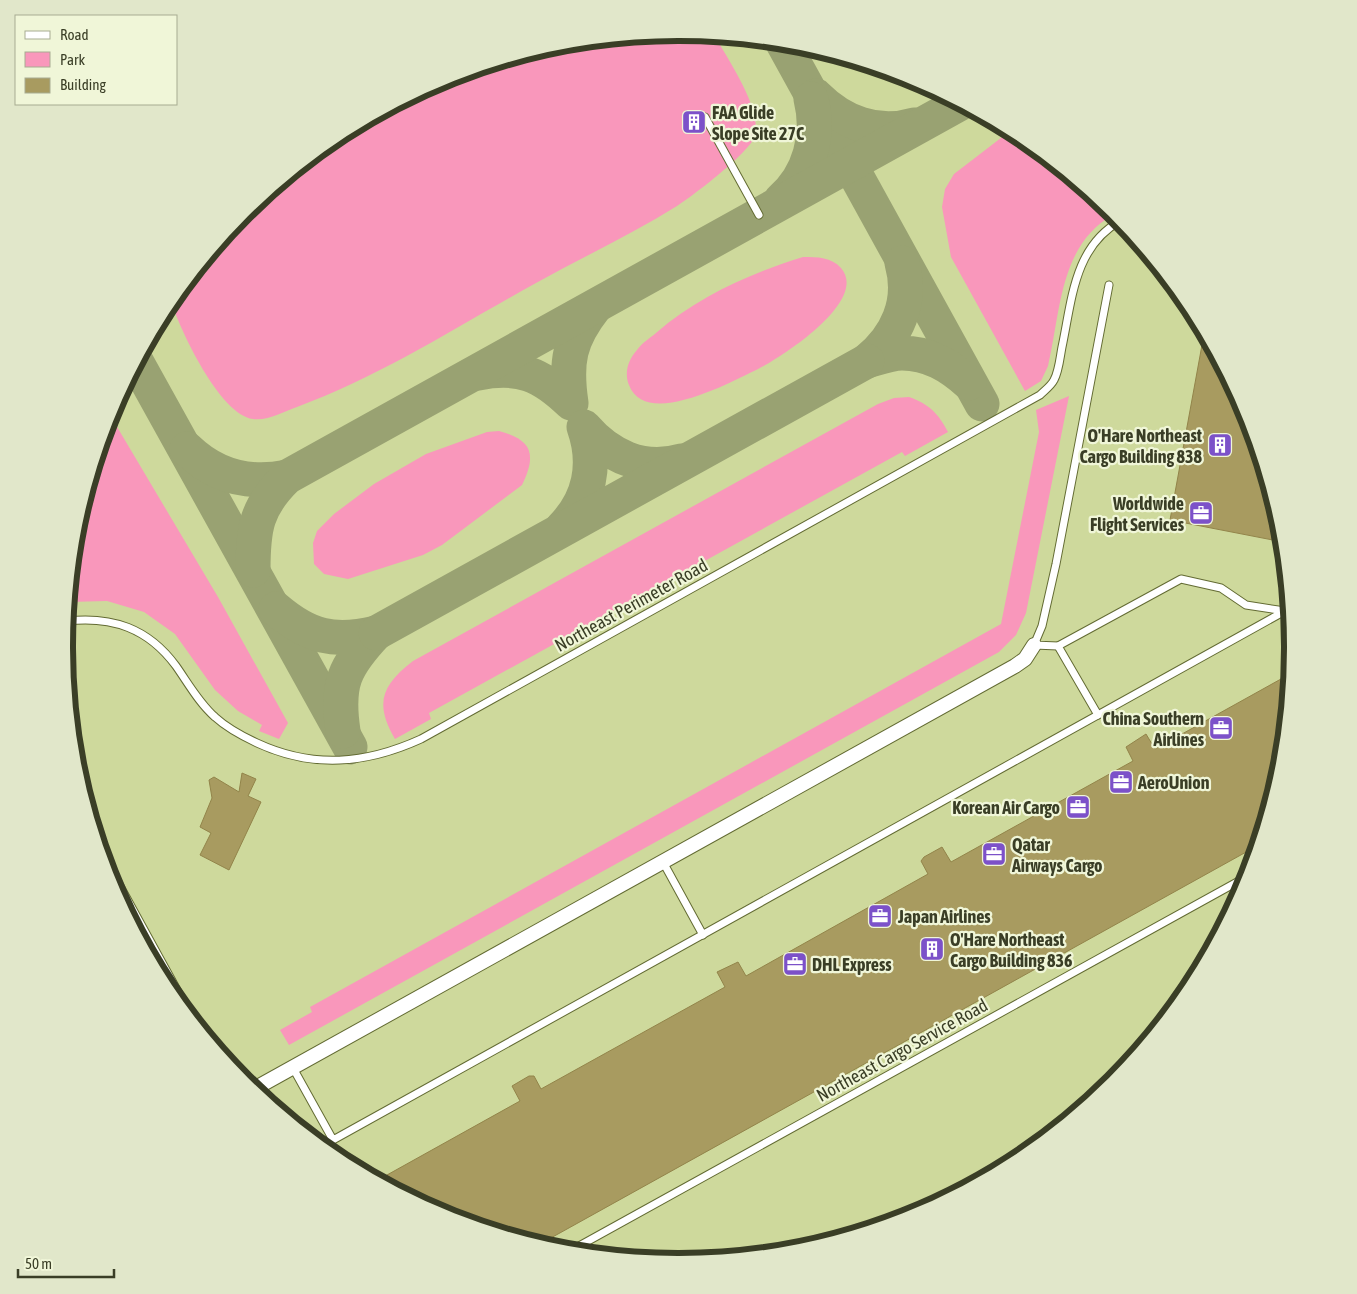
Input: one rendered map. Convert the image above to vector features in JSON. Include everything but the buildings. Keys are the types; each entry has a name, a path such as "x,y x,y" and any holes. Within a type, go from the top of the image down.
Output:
{"street":[{"path":"262,1086 1015,666 1025,659 1034,645"}],"lane":[{"path":"705,117 759,215"},
{"name":"Northeast Perimeter Road","path":"74,621 86,619 112,621 137,630 158,646 174,664 198,699 215,718 240,734 276,751 311,760 347,760 372,757 398,749 430,734 1040,395 1054,381 1058,368 1076,275 1096,240 1114,226"},
{"path":"1109,285 1058,556 1042,626 1034,645 1058,646 1181,579 1221,588 1246,605 1283,611"},
{"path":"293,1068 333,1140 1283,614"},
{"path":"1058,646 1098,715"},
{"path":"663,862 703,935"},
{"name":"Northeast Cargo Service Road","path":"581,1245 1237,882"}],"green space":[{"path":"678,41 719,43 749,98 756,125 755,136 751,143 732,163 677,206 419,350 359,381 275,416 253,419 240,414 228,403 215,388 203,369 192,350 175,310 223,248 250,219 310,166 376,122 447,87 484,73 560,53 599,46"},
{"path":"1004,136 1047,166 1107,219 1096,227 1082,243 1072,261 1060,302 1048,366 1041,381 1025,391 951,257 942,207 945,189 954,174"},
{"path":"803,257 829,260 837,264 847,281 843,296 833,312 817,328 766,365 707,392 668,403 651,403 638,397 629,385 627,371 631,358 639,347 672,320 707,297 763,271"},
{"path":"1069,396 1026,613 1016,635 999,652 289,1045 280,1030 312,1012 310,1007 1001,624 1039,432 1036,410"},
{"path":"909,397 932,410 948,432 905,456 902,452 429,713 431,719 395,739 385,715 384,696 394,678 413,661 878,404 894,398"},
{"path":"115,424 218,597 288,723 279,739 259,731 262,725 238,711 215,690 175,634 144,612 107,601 75,602 84,529 93,490"},
{"path":"499,431 519,439 528,450 530,457 529,465 522,485 442,545 423,555 348,579 324,574 314,564 313,543 317,531 334,514 374,484 426,454 487,432"}],"taxiway":[{"path":"788,51 982,404"},
{"path":"816,96 849,120 874,128 887,129 914,125"},
{"path":"781,200 799,179 806,167 810,154 814,126 811,99"},
{"path":"253,570 254,542 258,519 269,498 287,477 953,107"},
{"path":"902,263 905,291 904,305 900,318 887,341 867,361 898,353 921,355 947,366 969,383"},
{"path":"478,373 506,370 529,374 550,385 571,403 569,388 571,352 579,330 595,307"},
{"path":"376,633 867,361"},
{"path":"140,369 350,747"},
{"path":"562,528 579,506 588,481 590,454 584,427 604,446 628,459 640,463 653,464 681,461"},
{"path":"187,449 209,466 233,476 259,480 287,477"},
{"path":"276,609 300,626 311,632 323,635 347,637 376,633 356,656 345,677 341,701 343,731"}],"place":[{"name":"FAA Glide Slope Site 27C","path":"694,122"},
{"name":"O'Hare Northeast Cargo Building 838","path":"1220,445"},
{"name":"Worldwide Flight Services","path":"1201,513"},
{"name":"China Southern Airlines","path":"1221,728"},
{"name":"AeroUnion","path":"1121,782"},
{"name":"Korean Air Cargo","path":"1078,807"},
{"name":"Qatar Airways Cargo","path":"994,854"},
{"name":"Japan Airlines","path":"880,916"},
{"name":"O'Hare Northeast Cargo Building 836","path":"932,949"},
{"name":"DHL Express","path":"795,964"}]}
